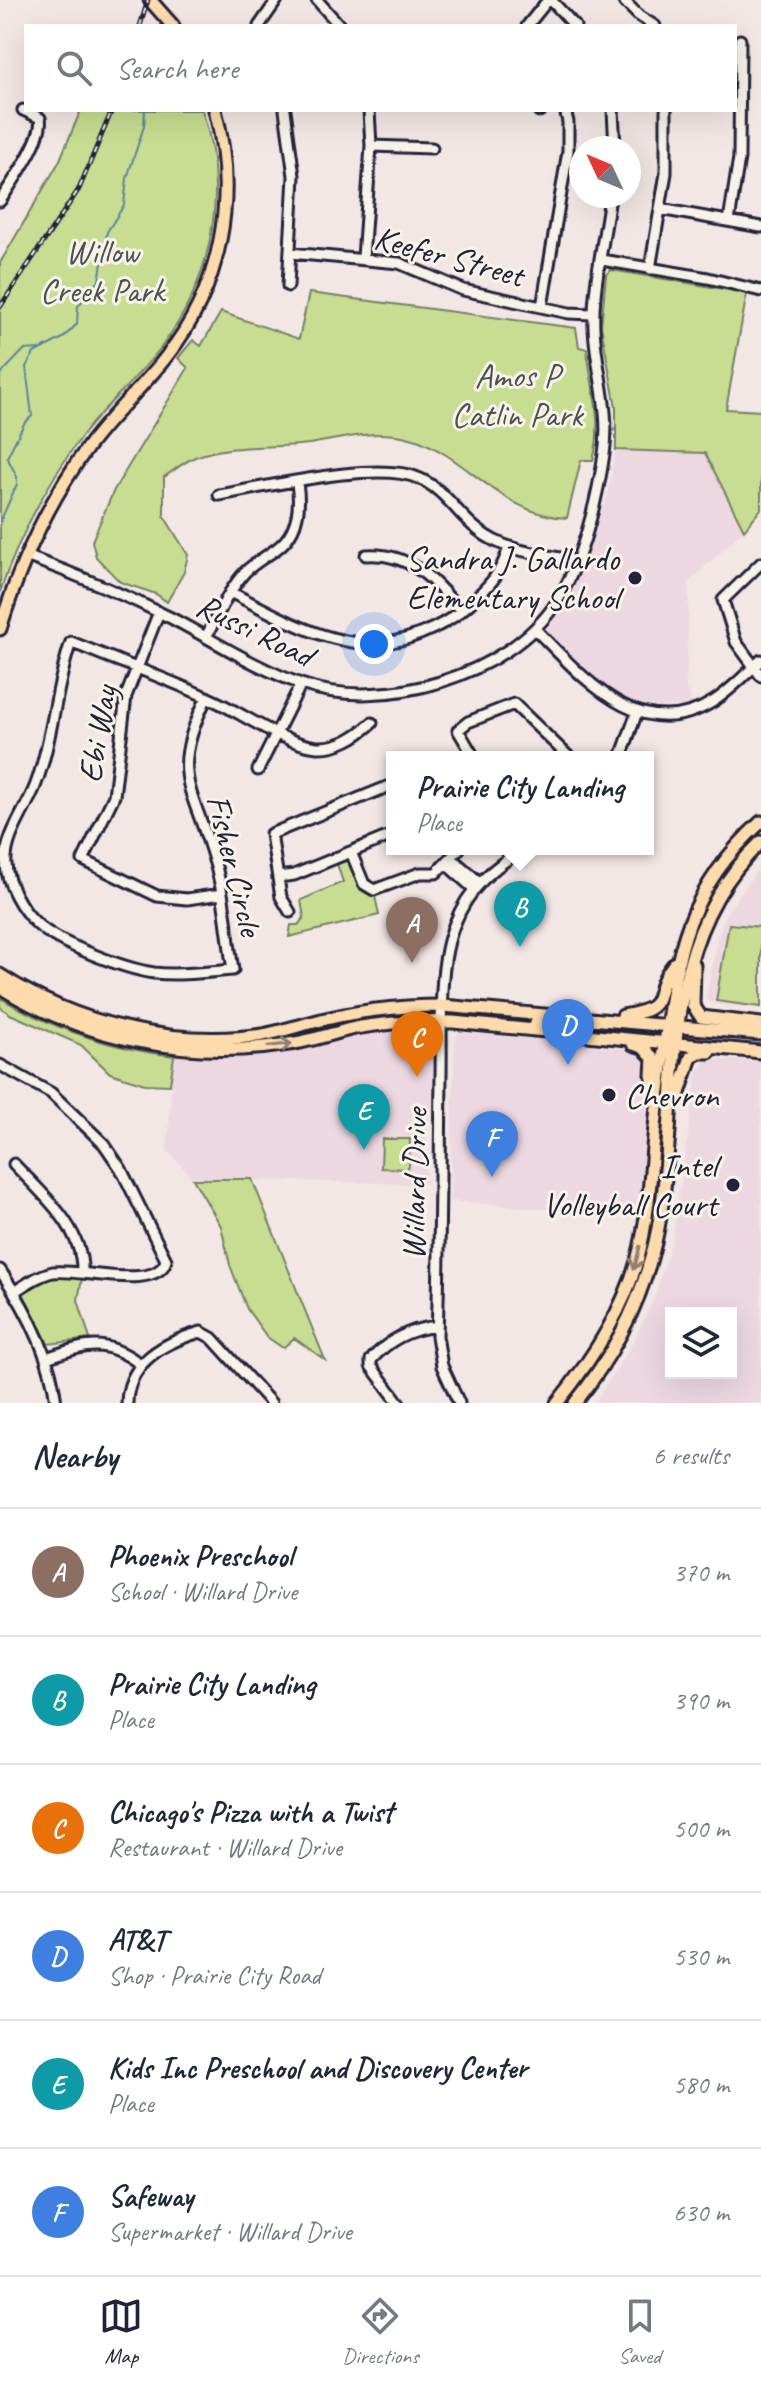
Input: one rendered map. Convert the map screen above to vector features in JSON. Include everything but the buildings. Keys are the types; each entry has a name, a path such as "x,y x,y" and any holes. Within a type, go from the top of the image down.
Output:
{"main road":[{"path":"152,2 171,24"},
{"path":"0,629 26,556 50,507 81,457 117,410 174,348 207,288 219,250 225,204 223,150 215,112"},
{"path":"557,1403 600,1342 628,1286 637,1260 645,1219 658,1096 670,1042 676,963 696,908 716,873 761,822"},
{"path":"672,1026 696,944 725,888 761,842"},
{"path":"716,873 719,880 698,923 693,997 696,1012 710,1019 761,1024"},
{"path":"612,1020 652,1009 666,974 676,963"},
{"path":"0,975 40,998 95,1019 176,1036 217,1038 264,1035 357,1013 413,1006 583,1017 761,1034"},
{"path":"0,987 43,1011 89,1029 151,1044 191,1049 289,1044 383,1024 442,1021 757,1052"},
{"path":"311,1039 313,1030 339,1024 357,1013"},
{"path":"534,1030 539,1021 571,1022 583,1017"},
{"path":"610,1036 649,1052 653,1058 652,1075 658,1096"},
{"path":"575,1403 599,1371 629,1317 647,1271 661,1210 670,1108 670,1042"},
{"path":"670,1108 694,1053 757,1052"},
{"path":"653,1150 661,1158 657,1201 661,1210"}],"street":[{"path":"260,24 277,0"},
{"path":"317,0 338,24"},
{"path":"529,24 549,0 573,24"},
{"path":"623,0 641,21"},
{"path":"729,221 739,158 737,85 740,40"},
{"path":"0,201 41,127 40,118 27,112"},
{"path":"285,112 294,176 288,286"},
{"path":"363,258 371,146 369,112"},
{"path":"542,307 568,151 566,112"},
{"path":"613,112 614,136"},
{"path":"650,269 668,152 666,112"},
{"path":"371,146 432,148"},
{"path":"0,180 11,184"},
{"name":"Russi Road","path":"26,556 159,612 301,684 352,694 389,694 409,690 482,664 523,640 556,602 576,561 602,469 606,410 595,348 593,314 608,208"},
{"path":"660,209 761,227"},
{"name":"Keefer Street","path":"290,253 363,258 410,266 453,287 569,313 593,314"},
{"path":"602,260 761,291"},
{"path":"219,495 379,471 408,474 434,487 476,529 509,547 576,561"},
{"path":"206,637 230,592 245,572 281,545 292,532 299,508 297,483"},
{"path":"230,592 314,634 353,643 378,644 407,639 440,626 461,611 495,579 505,563 509,547"},
{"path":"366,555 390,556 413,564 430,576 461,611"},
{"path":"761,563 723,600 732,634 757,664 761,676"},
{"name":"Ebi Way","path":"159,612 136,668 124,708 114,796 83,860 146,892 165,898 187,899 221,894"},
{"path":"535,629 608,698 637,712 666,716 695,710 720,696 757,664"},
{"name":"Fisher Circle","path":"207,697 189,736 185,767 189,790 214,859 233,970 163,974 123,965 48,932 28,915 6,865 8,847 41,770 59,682 71,642 207,697 297,742 323,747 349,740 372,723"},
{"path":"258,770 301,684"},
{"path":"470,751 458,730 468,722 514,704 563,751"},
{"path":"623,751 637,712"},
{"path":"290,912 283,902 271,834 386,787"},
{"path":"278,877 294,875 386,837"},
{"path":"351,852 364,884 374,890 420,873 436,873 454,855"},
{"name":"Willard Drive","path":"459,1403 442,1366 437,1326 442,1021 449,939 459,913 477,886 498,865 514,855"},
{"path":"448,861 477,886"},
{"path":"0,1065 51,1093 104,1144 121,1169 166,1260 165,1267 159,1272 136,1277 62,1271 46,1274 14,1292"},
{"path":"14,1164 70,1228 81,1256 82,1273"},
{"path":"0,1270 46,1358 56,1403"},
{"path":"399,1403 371,1366 371,1360 402,1334 417,1328 437,1326"},
{"path":"127,1403 131,1380 140,1364 160,1348 204,1332 271,1403"},
{"path":"46,1358 81,1346 97,1345 117,1349 140,1364"}],"shaded area":[{"name":"Sandra J. Gallardo Elementary School","path":"616,450 705,453 744,530 689,582 686,688 693,704 655,707 624,699 598,681 546,630 579,573 607,497"},
{"path":"761,865 761,1009 712,1004 706,998 718,934 727,912"},
{"path":"423,1029 433,1038 432,1112 427,1122 426,1184 193,1179 167,1150 174,1054 262,1057 301,1051 364,1033"},
{"path":"459,1032 640,1050 652,1064 640,1217 450,1201 454,1050"},
{"path":"711,1059 761,1061 761,1403 595,1403 633,1342 654,1299 673,1236 699,1069"}],"green space":[{"name":"Willow Creek Park","path":"80,112 203,112 214,171 215,202 211,233 194,292 179,320 153,357 85,432 59,470 26,529 0,592 0,263 59,162"},
{"name":"Amos P Catlin Park","path":"611,270 747,293 726,409 761,411 761,509 744,530 705,453 616,450 616,407 601,326 606,275"},
{"path":"309,293 576,328 579,347 587,349 597,431 593,460 581,460 567,518 524,508 437,449 404,436 363,435 309,444 223,450 195,457 164,477 164,516 188,555 184,572 167,602 156,594 120,582 96,557 92,541 114,490 188,368 178,358 193,340 201,346 221,312 299,339"},
{"path":"351,858 369,892 375,896 379,915 289,937 291,925 298,925 304,918 301,900 343,882 337,864"},
{"path":"729,924 761,927 761,1007 716,1001"},
{"path":"0,998 84,1036 174,1056 170,1085 145,1084 110,1073 81,1045 10,1014 0,1007"},
{"path":"382,1139 410,1139 409,1166 406,1169 381,1168"},
{"path":"193,1179 252,1179 325,1360 294,1338 283,1348 267,1337 247,1309 230,1265 221,1226"},
{"path":"52,1277 82,1278 78,1300 90,1339 48,1344 23,1293"}],"waterway":[{"path":"0,522 17,484 17,477 7,457 24,424 32,416 26,367 34,353 63,338 77,324 78,306 99,281 107,232 124,205 127,178 144,126 145,112"},
{"path":"0,375 24,350 39,349"}],"railway":[{"path":"141,24 148,0"},
{"path":"0,307 79,189 111,112"}],"place":[{"name":"Sandra J. Gallardo Elementary School","path":"635,578"},
{"name":"Prairie City Landing","path":"520,947"},
{"name":"Phoenix Preschool","path":"412,963"},
{"name":"AT&T","path":"568,1065"},
{"name":"Chicago's Pizza with a Twist","path":"417,1077"},
{"name":"Chevron","path":"609,1095"},
{"name":"Kids Inc Preschool and Discovery Center","path":"364,1150"},
{"name":"Safeway","path":"492,1177"},
{"name":"Intel Volleyball Court","path":"733,1185"}]}
